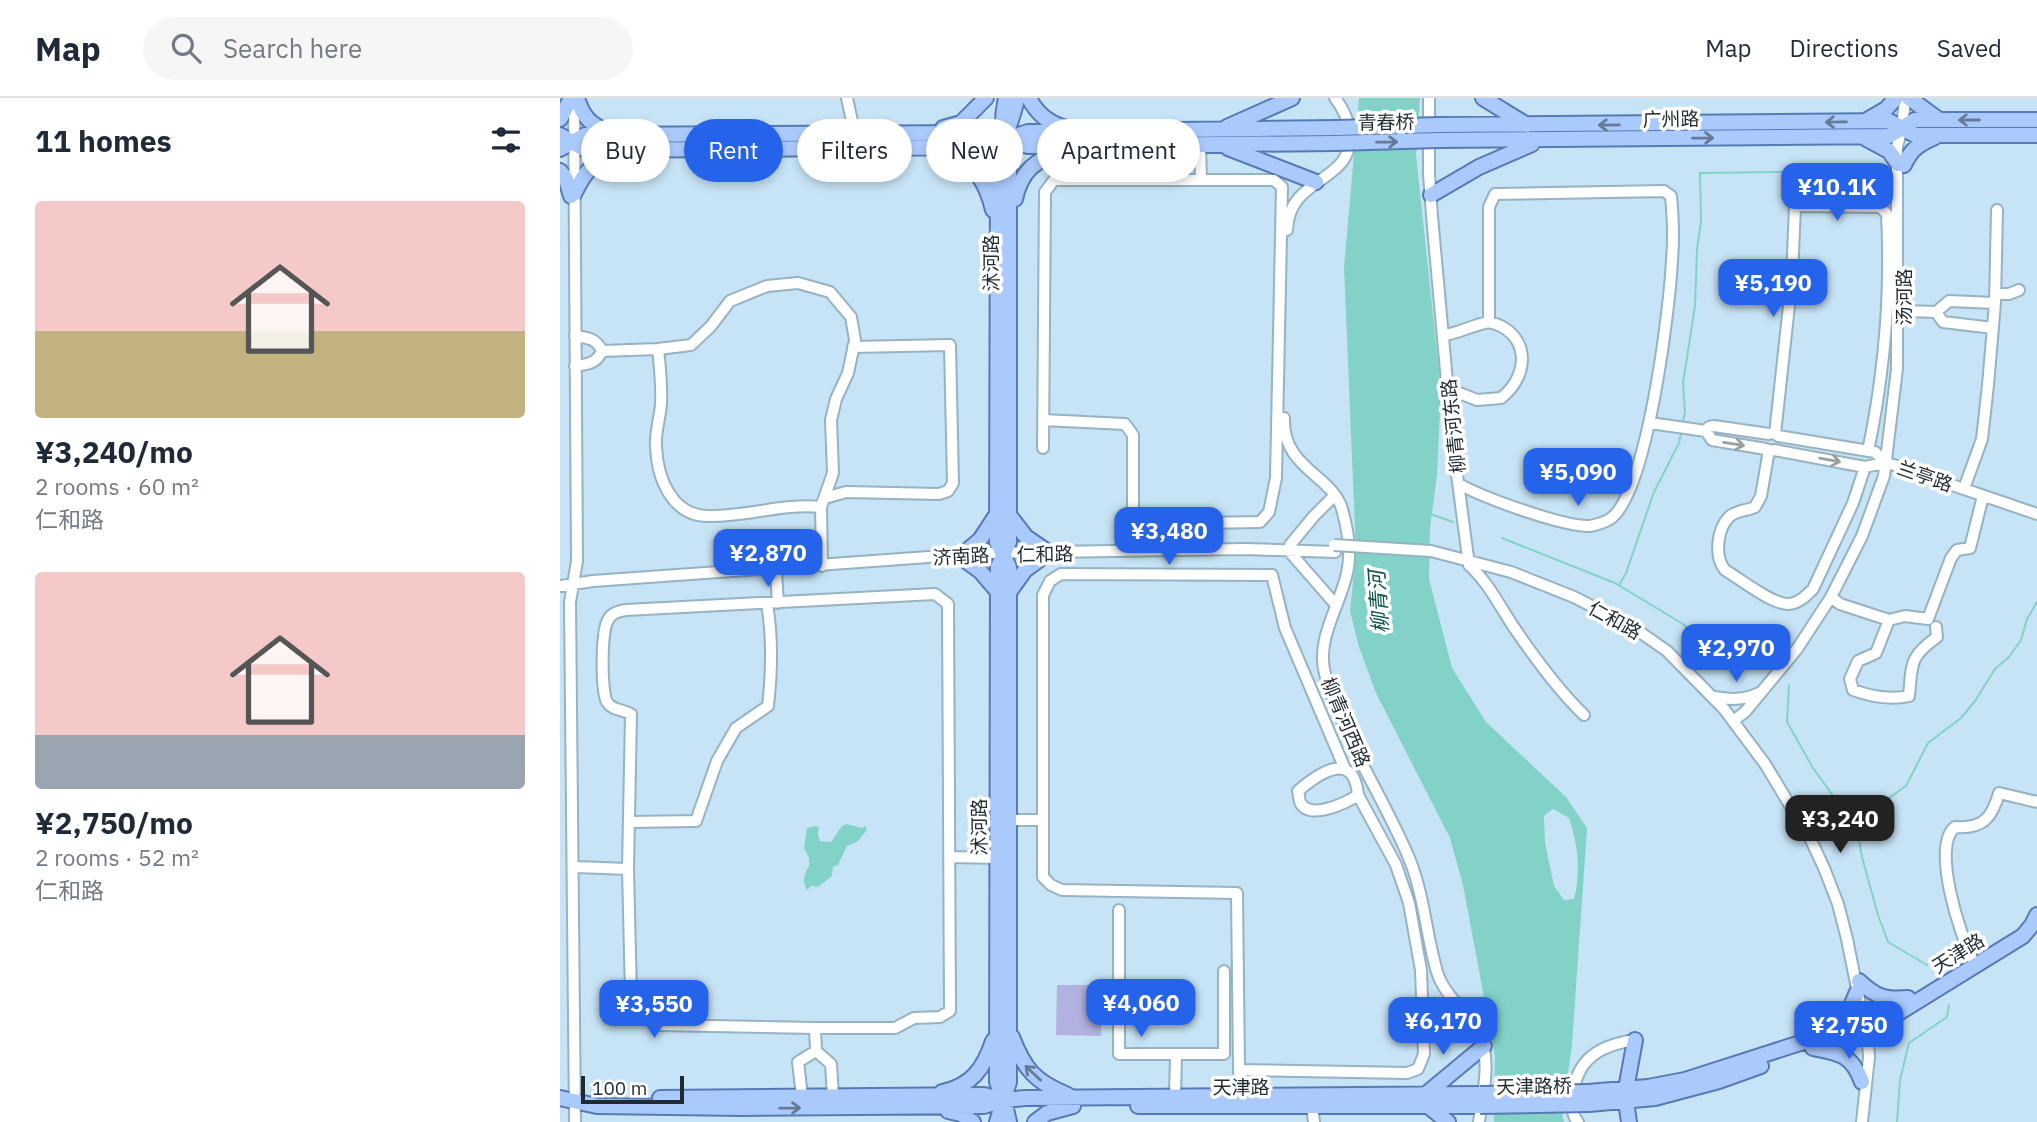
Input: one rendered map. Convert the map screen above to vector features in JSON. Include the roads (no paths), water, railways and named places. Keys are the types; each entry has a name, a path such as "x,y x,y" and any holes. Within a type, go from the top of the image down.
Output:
{"main road":[{"path":"560,119 574,98 587,119"},
{"path":"670,149 924,141 961,123 986,98"},
{"name":"沭河路","path":"1002,119 1006,98"},
{"name":"沭河路","path":"1013,119 1017,98"},
{"path":"1029,98 1036,112 1047,119"},
{"path":"1475,125 1483,111 1482,98"},
{"path":"1482,98 1528,126"},
{"path":"1898,98 1861,129 1889,151 1901,165 1909,153 1939,127 1907,98"},
{"path":"1200,145 1220,138 1287,101 1288,121 1302,136"},
{"name":"广州路","path":"1439,133 1475,125 1861,129 1889,136 1915,120 1939,127 2037,135"},
{"name":"广州路","path":"1939,127 2037,120"},
{"name":"青春桥","path":"1302,136 1336,128 1439,133"},
{"name":"广州路","path":"1439,133 1466,140 1543,140 1861,129"},
{"name":"青春桥","path":"1302,136 1335,143 1439,133"},
{"path":"560,135 567,146"},
{"path":"670,135 797,135"},
{"path":"1200,138 1302,136"},
{"path":"1282,168 1280,156 1302,136"},
{"path":"1220,138 1316,182"},
{"path":"912,140 924,141 959,158 975,170 990,194 1004,226"},
{"path":"1466,140 1484,151 1485,158 1479,167"},
{"path":"1430,195 1479,167 1543,140"},
{"path":"1004,226 1018,184 1030,166 1037,162"},
{"path":"560,171 573,195"},
{"path":"573,195 581,182"},
{"name":"沭河路","path":"1000,182 1004,226 1003,514 997,542 1009,567 1004,592 998,858 1003,1030"},
{"path":"1003,514 1046,552 1004,592 962,557 1003,514"},
{"name":"沭河路","path":"1004,592 1010,820 1003,1030 997,1082 1009,1122"},
{"name":"天津路","path":"1626,1095 1656,1098 1719,1081 1852,1035 2017,931 2036,925"},
{"name":"天津路","path":"1588,1098 1626,1095 1685,1080 1850,1027 1879,1025 2036,925"},
{"path":"1827,1035 1849,1012 1858,986 1890,1000 1908,998"},
{"path":"924,1101 954,1090 976,1075 1003,1030"},
{"path":"1003,1030 1031,1074 1074,1102"},
{"path":"1629,1122 1626,1095 1635,1040"},
{"path":"1448,1122 1426,1101 1484,1046"},
{"path":"1813,1048 1847,1057 1857,1067 1862,1082"},
{"name":"天津路","path":"565,1101 597,1106 742,1108 984,1096 1025,1105 1241,1095 1426,1101"},
{"name":"天津路","path":"565,1101 597,1098 802,1096 924,1101"},
{"name":"天津路桥","path":"1480,1100 1588,1098"},
{"path":"996,1122 1004,1100"},
{"name":"天津路","path":"1074,1102 1312,1106 1480,1100"},
{"path":"924,1101 961,1114 973,1122"},
{"path":"1035,1122 1047,1113 1074,1102"}],"street":[{"path":"573,1122 565,1101 573,1077 570,602 577,561 573,195 567,146 574,98"},
{"path":"847,98 852,119"},
{"name":"柳青河西路","path":"1335,98 1347,120 1349,155 1333,172 1316,182 1296,200 1287,224 1283,424 1289,446 1300,462 1341,506 1349,552 1347,576 1325,636 1324,672 1341,720 1410,860 1443,985 1478,1030 1484,1046 1485,1077 1479,1122"},
{"name":"柳青河东路","path":"1429,98 1430,195 1458,484 1469,563"},
{"name":"汤河路","path":"1898,98 1902,129"},
{"name":"汤河路","path":"1885,462 1893,446 1903,369 1901,165 1897,146 1907,98"},
{"path":"1200,145 1201,180"},
{"name":"汤河路","path":"1732,721 1745,712 1797,649 1831,597 1862,536 1880,492 1897,369 1901,165"},
{"path":"1043,420 1125,424 1133,435 1133,518 1139,524 1260,522 1269,512 1276,478 1282,187 1274,180 1054,180 1045,192 1043,420 1043,448"},
{"path":"1458,484 1540,515 1590,526 1608,521 1621,509 1650,423 1672,261 1671,196 1664,191 1495,194 1489,207 1489,322"},
{"path":"565,1101 578,1076 577,602 570,562 573,195"},
{"path":"1770,450 1763,443 1774,434 1792,278 1795,206 1880,207 1887,214 1888,230 1885,315 1876,413 1868,451"},
{"path":"1966,483 1982,439 1995,298 1997,210"},
{"path":"602,351 691,345 711,326 730,301 767,286 798,283 830,292 851,317 855,340 848,373 836,399 831,420 833,473 823,502 822,566"},
{"path":"1904,311 1936,312 1949,301 1995,298 2019,290"},
{"path":"1936,312 1943,322 1993,328"},
{"path":"1444,335 1459,333 1474,324 1500,324 1511,331 1519,345 1522,367 1516,380 1501,398 1477,400 1449,389"},
{"path":"575,336 598,342 602,351"},
{"path":"658,349 661,405 655,444 664,483 674,502 686,512 707,516 823,502 846,492 939,494 948,491 953,483 950,345 853,347"},
{"path":"575,366 591,364 598,359 602,351"},
{"path":"1650,423 1701,430 1713,426 1774,434 1875,452 1885,462"},
{"path":"1701,430 1712,440 1866,467 1885,462"},
{"path":"1770,450 1761,496 1755,507 1737,511 1727,518 1721,530 1717,556 1725,570 1779,602 1790,604 1802,600 1812,590 1853,503 1866,467"},
{"name":"兰亭路","path":"1885,462 1901,460 2037,507"},
{"name":"兰亭路","path":"1885,462 2037,514"},
{"path":"1334,496 1289,548 1336,604"},
{"path":"1831,597 1840,604 1889,620 1905,616 1928,619 1951,558 1957,550 1970,548 1983,496"},
{"path":"1186,524 1188,547"},
{"name":"仁和路","path":"1003,554 1188,547 1335,549 1431,554 1510,572 1634,628 1667,651 1713,696 1732,721"},
{"name":"仁和路","path":"1046,552 1289,548"},
{"name":"济南路","path":"573,583 593,585 1003,554"},
{"name":"济南路","path":"560,584 962,557"},
{"path":"1469,563 1566,697 1584,715"},
{"name":"仁和路","path":"1469,563 1545,589 1632,631 1665,654 1749,736 1768,762 1815,838 1841,903 1858,986 1865,1006 1860,1122"},
{"path":"630,822 696,821 718,761 736,728 768,706 772,667 772,603 776,572"},
{"path":"1241,1095 1237,893 1062,890 1043,877 1043,594 1050,581 1060,575 1272,575 1285,628 1345,769"},
{"path":"934,594 948,604 950,1011 940,1017 914,1018 895,1028 659,1025 631,995 628,869 631,714 612,708 605,700 604,648 608,619 616,612 626,610 772,603 934,594"},
{"path":"1889,620 1876,653 1858,661 1850,679 1853,690 1868,696 1909,696 1912,661 1923,646 1937,637 1936,627"},
{"path":"1713,696 1732,700 1749,698 1762,691"},
{"path":"1239,1070 1407,1073 1418,1069 1424,1054 1421,970 1409,903 1396,865 1358,795 1352,773 1345,769 1333,769 1314,777 1298,790 1300,804 1307,810 1319,811 1345,804 1358,795"},
{"path":"1354,779 1368,773"},
{"path":"1972,958 1952,901 1945,846 1950,831 1955,827 1966,828 1979,824 1988,818 1995,808 1999,793 2037,802"},
{"path":"1010,820 1043,820"},
{"path":"951,857 998,858"},
{"path":"576,867 628,869"},
{"path":"1119,910 1119,1054 1224,1054 1224,971"},
{"name":"仁和路","path":"1860,1122 1869,1057 1864,1026"},
{"path":"815,1028 816,1051 831,1064 833,1096"},
{"path":"1578,1122 1572,1114 1575,1077 1581,1068 1609,1044 1635,1040"},
{"path":"802,1096 798,1062 816,1051"},
{"path":"1175,1096 1176,1055"},
{"path":"1312,1106 1314,1122"}],"water":[{"name":"柳青河","path":"1359,98 1420,98 1416,155 1441,390 1437,475 1430,528 1429,579 1452,668 1486,722 1566,797 1587,828 1572,1045 1562,1114 1564,1122 1494,1122 1495,1056 1463,885 1450,838 1376,693 1359,647 1350,611 1356,553 1344,267","holes":["1553,809 1569,818 1575,838 1578,868 1574,899 1564,900 1554,886 1545,843 1544,816"]},
{"path":"846,824 862,828 866,826 867,830 858,841 847,846 838,865 833,867 832,876 818,887 811,886 807,890 804,878 809,858 804,848 807,828 816,826 819,828 820,841 831,842"}],"waterway":[{"path":"1682,424 1685,412 1683,383 1695,306 1701,222 1700,173 1859,171"},
{"path":"1619,585 1626,573 1654,492 1679,443 1681,433"},
{"path":"1431,514 1453,522"},
{"path":"1502,538 1615,583 1683,624 1705,646 1723,657 1752,656"},
{"path":"1855,822 1906,786 1928,743 1961,718 1995,669 2009,657 2021,640 2027,619 2037,602"},
{"path":"1789,685 1787,722 1813,768 1857,829 1862,857 1888,942 1927,965"},
{"path":"1897,1122 1900,1080 1909,1043 1947,1017 1949,1005"}]}
